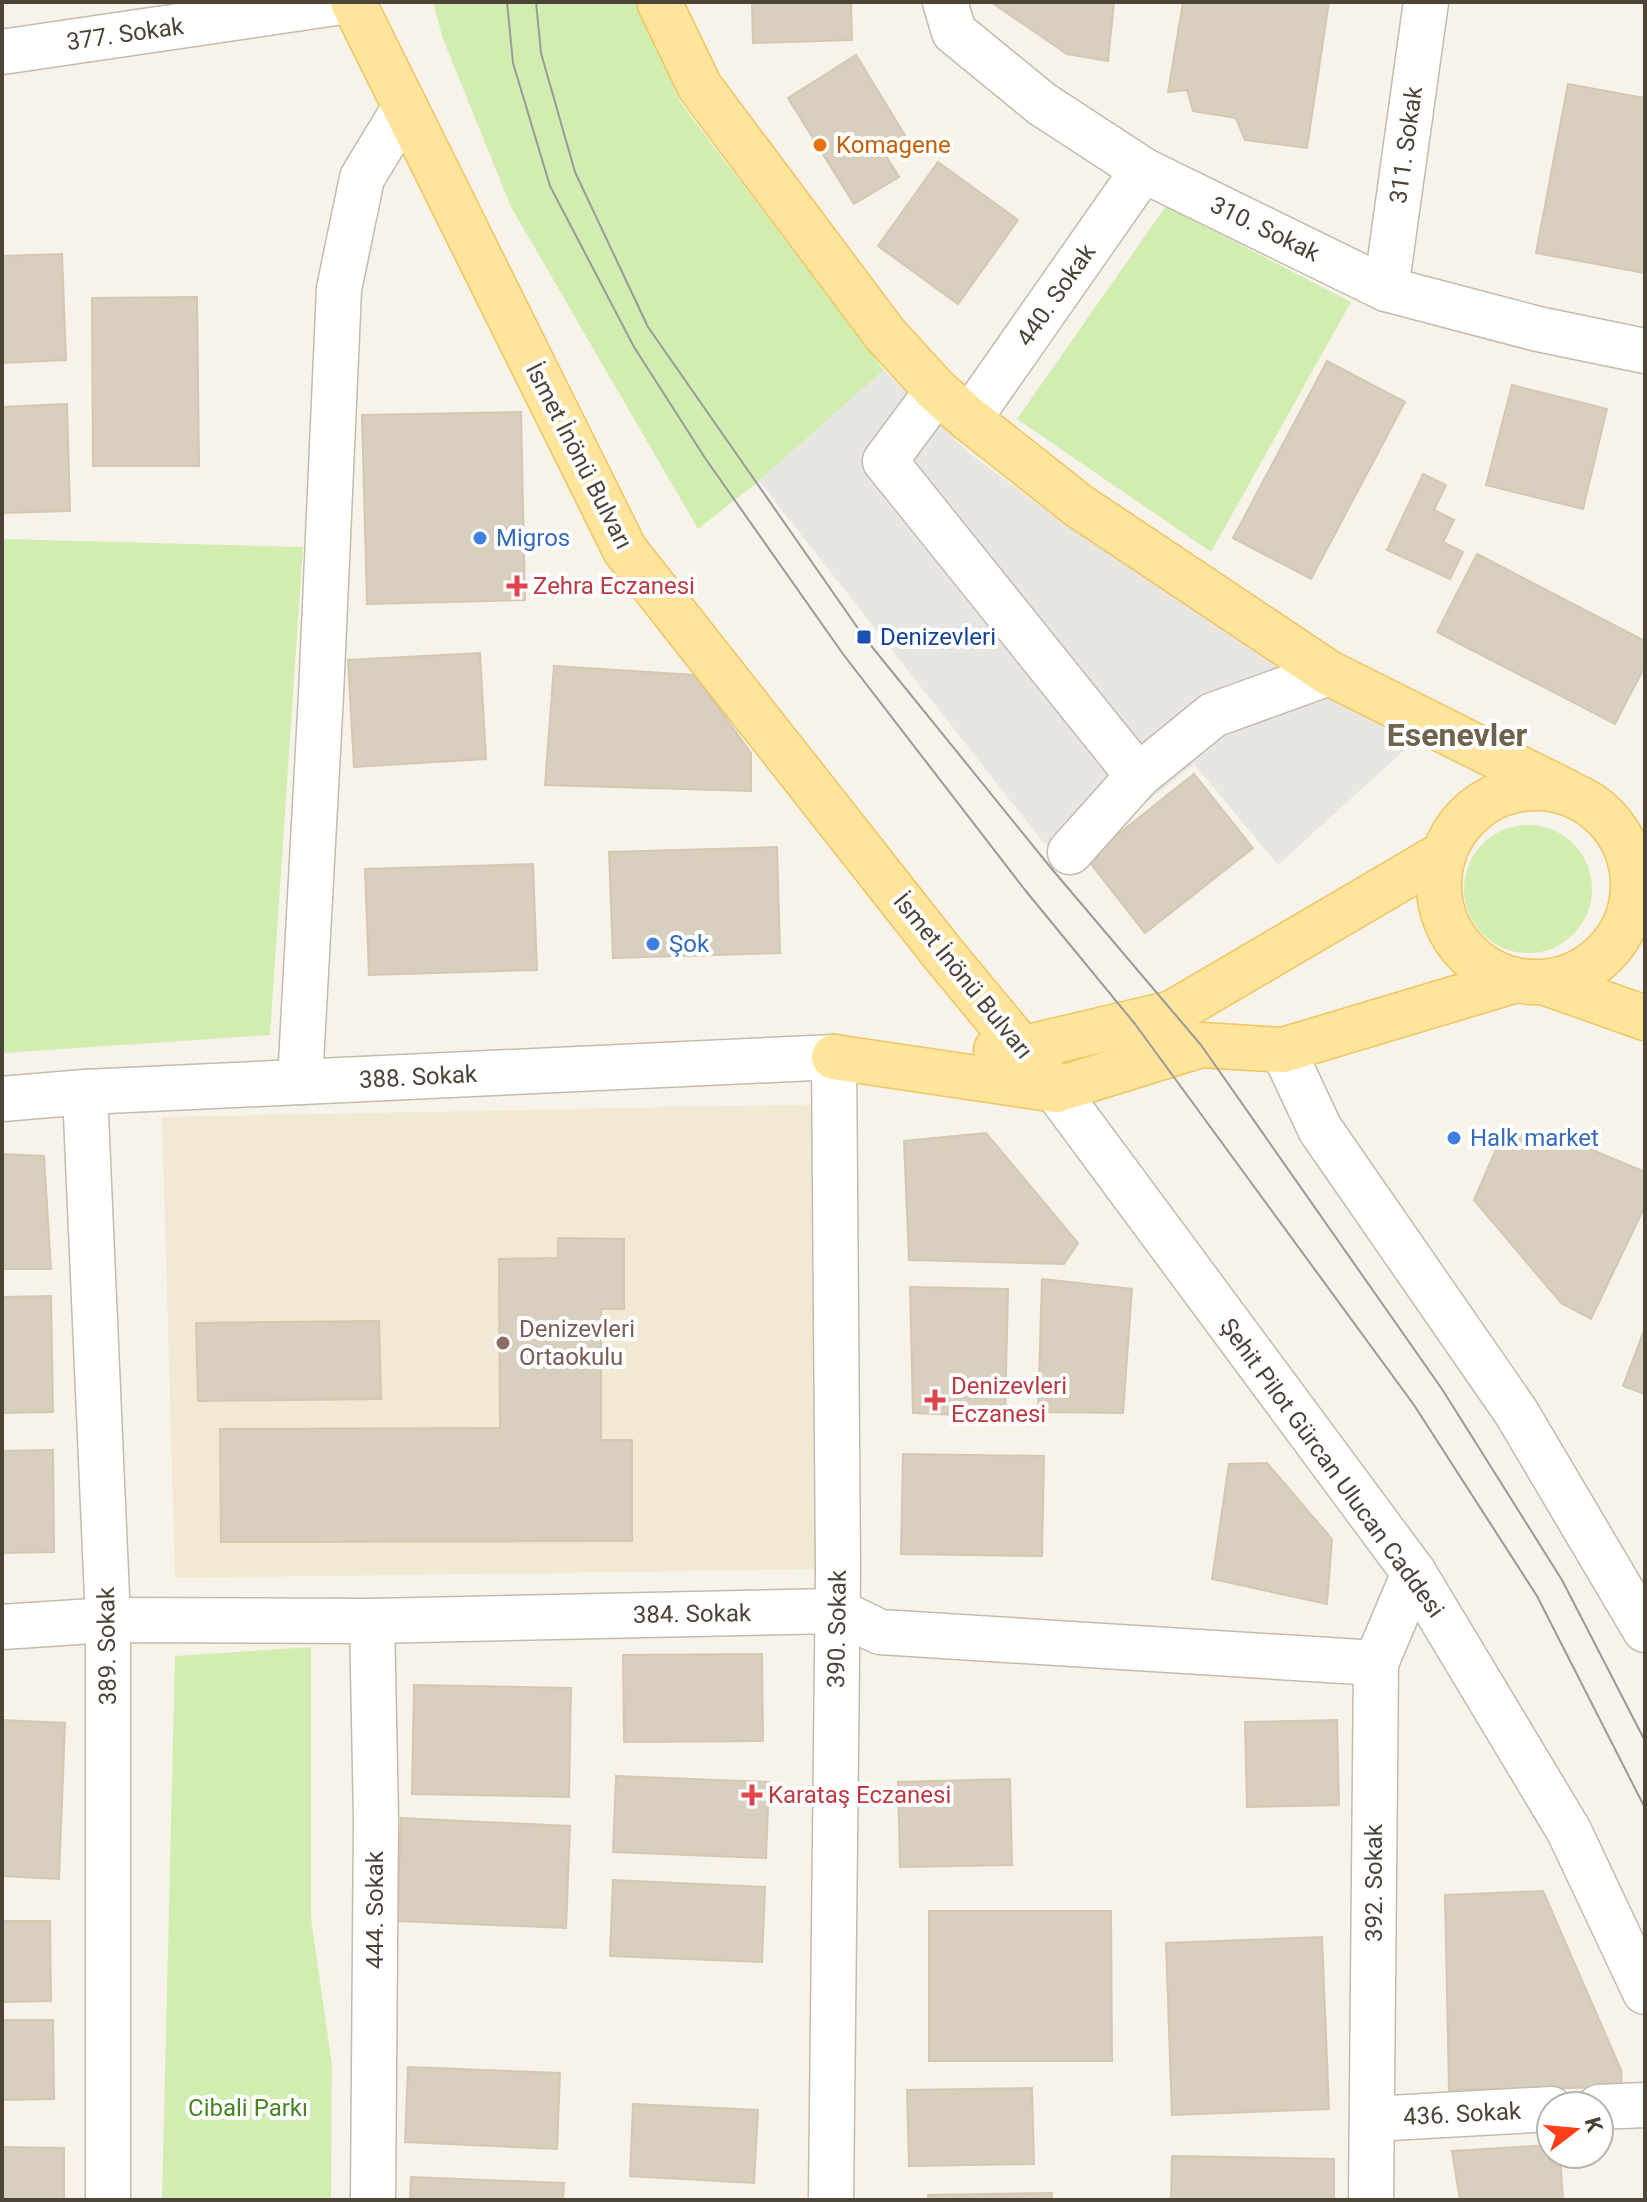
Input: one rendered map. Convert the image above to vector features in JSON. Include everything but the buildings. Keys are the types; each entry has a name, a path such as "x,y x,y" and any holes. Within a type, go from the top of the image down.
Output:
{"main road":[{"name":"İsmet İnönü Bulvarı","path":"353,2 625,550 1020,1049 1056,1090"},
{"path":"659,2 700,87 885,334 937,391 969,419 1079,506 1329,673 1584,800 1629,834 1628,852 1633,881 1630,910 1619,937 1599,960 1575,975 1529,982 1283,1050 1201,1045 1056,1090 834,1057"},
{"path":"1567,792 1529,787 1492,797 1461,821 1443,854 1438,886 1443,918 1459,946 1483,968 1645,1018"},
{"path":"834,1057 1020,1049 1172,1013 1443,854"}],"street":[{"name":"377. Sokak","path":"2,52 342,2"},
{"name":"310. Sokak","path":"945,2 954,32 1042,104 1143,170 1386,289 1538,329 1645,351"},
{"name":"311. Sokak","path":"1386,289 1426,2"},
{"path":"300,1082 339,289 362,178 405,107"},
{"name":"440. Sokak","path":"969,419 1143,170"},
{"path":"937,391 885,461 1138,776"},
{"path":"1070,852 1138,776 1213,715 1329,673"},
{"path":"1283,1050 1320,1129 1516,1412 1645,1630"},
{"name":"388. Sokak","path":"2,1099 85,1092 834,1057"},
{"name":"390. Sokak","path":"831,2200 837,1611 834,1057"},
{"name":"Şehit Pilot Gürcan Ulucan Caddesi","path":"1056,1090 1414,1573 1569,1831 1645,1992"},
{"name":"389. Sokak","path":"85,1092 108,1620 108,2200"},
{"name":"392. Sokak","path":"1371,2200 1376,1663 1414,1573"},
{"name":"384. Sokak","path":"2,1627 108,1620 372,1621 837,1611 880,1632 1376,1663"},
{"name":"444. Sokak","path":"372,1621 376,1818 373,2200"},
{"path":"1615,2106 1645,2105"},
{"name":"436. Sokak","path":"1372,2119 1535,2110"}],"shaded area":[{"path":"884,370 969,453 1050,513 1411,744 1278,865 1194,764 1067,866 1039,837 759,481"},
{"name":"Denizevleri Ortaokulu","path":"835,1104 838,1569 175,1578 162,1117"}],"green space":[{"path":"433,2 635,2 681,103 884,370 759,481 698,529 511,207 443,39"},
{"path":"1166,206 1351,302 1211,552 1017,419"},
{"path":"2,539 303,547 270,1035 2,1053"},
{"path":"1528,825 1553,830 1573,844 1587,864 1592,889 1587,914 1573,934 1553,948 1528,953 1503,948 1483,934 1469,914 1464,889 1469,864 1483,844 1503,830"},
{"name":"Cibali Parkı","path":"311,1647 311,1918 332,2065 331,2200 162,2200 175,1656"}],"tram line":[{"path":"507,2 513,63 550,186 634,347 705,458 843,654 1025,890 1135,1024 1414,1405 1537,1596 1645,1808"},
{"path":"536,2 541,53 575,172 648,327 864,637 1051,868 1201,1045 1442,1389 1562,1580 1645,1741"}],"place":[{"name":"Komagene","path":"820,145"},
{"name":"Migros","path":"480,538"},
{"name":"Zehra Eczanesi","path":"517,586"},
{"name":"Denizevleri","path":"864,637"},
{"name":"Şok","path":"653,944"},
{"name":"Halk market","path":"1454,1138"},
{"name":"Denizevleri Ortaokulu","path":"503,1343"},
{"name":"Denizevleri Eczanesi","path":"935,1400"},
{"name":"Karataş Eczanesi","path":"752,1795"}],"district":[{"name":"Esenevler","path":"1457,735"}]}
